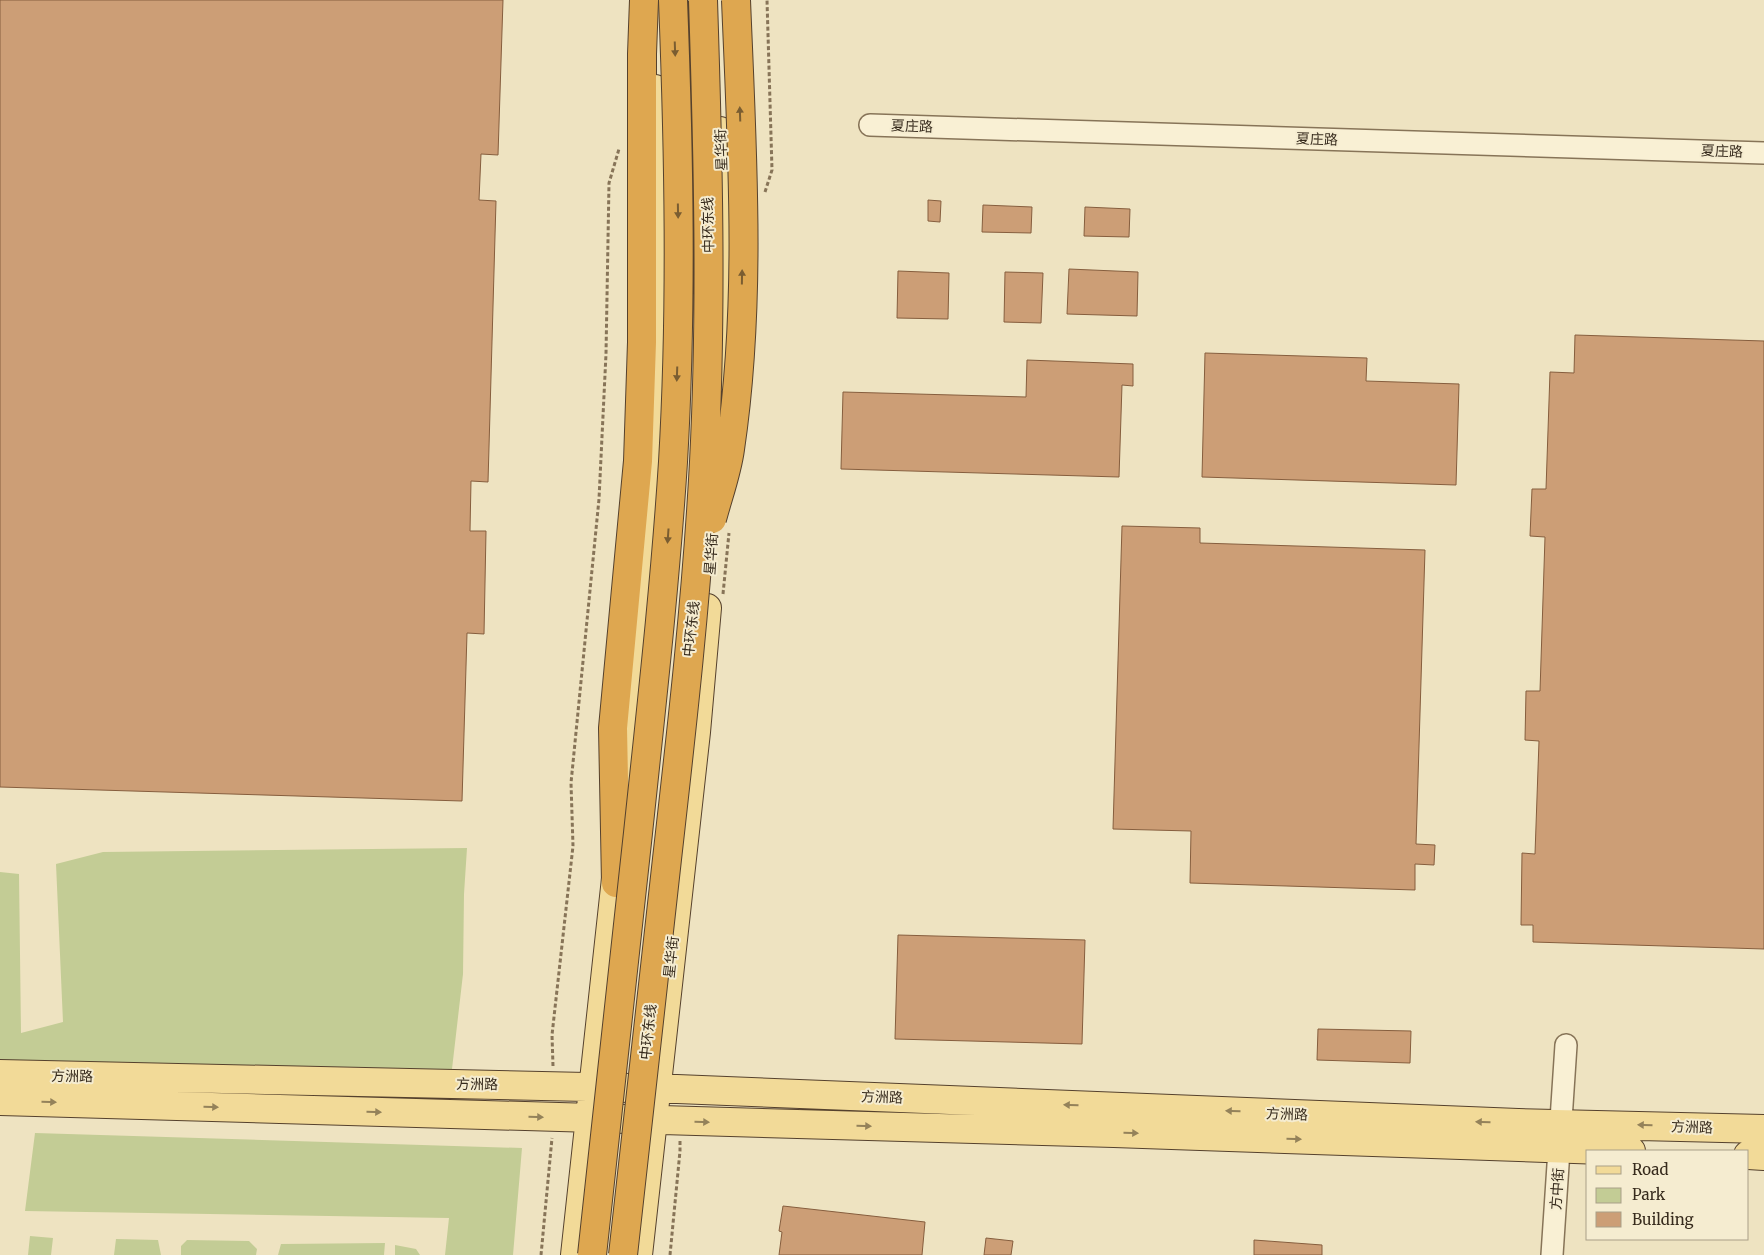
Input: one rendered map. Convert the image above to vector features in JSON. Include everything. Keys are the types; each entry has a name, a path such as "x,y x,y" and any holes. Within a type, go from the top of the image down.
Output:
{"highway":[{"path":"616,883 613,728 638,461 642,342 642,54 644,0"},
{"path":"592,1255 653,692 672,471 678,345 673,0"},
{"name":"中环东线","path":"623,1255 681,739 696,583 704,462 709,264 703,0"},
{"path":"696,583 730,451 737,394 743,224 736,0"}],"main road":[{"path":"575,1255 616,883 652,461 657,343 654,0"},
{"name":"星华街","path":"638,1255 696,732 726,347 717,0"},
{"name":"方洲路","path":"0,1074 656,1088 1560,1136 1626,1150"},
{"name":"方洲路","path":"0,1101 1133,1133 1560,1136 1764,1129"},
{"path":"1749,1155 1764,1156"}],"street":[{"name":"夏庄路","path":"870,125 1764,152"},
{"name":"方中街","path":"1552,1255 1566,1045"}],"path":[{"path":"553,1086 552,1035 573,846 571,783 599,499 606,354 609,183 620,147"},
{"path":"541,1255 552,1143 552,1117"}],"green space":[{"path":"467,848 464,894 463,974 452,1069 75,1069 0,1066 0,872 19,874 21,1033 63,1022 56,864 103,852"},
{"path":"35,1133 522,1148 513,1255 445,1255 449,1218 25,1211"},
{"path":"30,1236 53,1238 51,1255 28,1255"},
{"path":"116,1239 158,1240 161,1255 114,1255"},
{"path":"187,1240 249,1241 257,1249 256,1255 181,1255 181,1246"},
{"path":"385,1243 384,1255 278,1255 281,1244"},
{"path":"395,1245 416,1249 420,1255 395,1255"}],"building":[{"path":"0,0 503,0 498,155 481,154 479,200 496,201 488,482 471,481 470,531 486,531 484,634 467,633 462,801 0,787"},
{"path":"928,200 941,201 940,222 928,221"},
{"path":"983,205 1032,207 1031,233 982,232"},
{"path":"1085,207 1130,209 1129,237 1084,236"},
{"path":"1069,269 1138,272 1137,316 1067,314"},
{"path":"898,271 949,273 948,319 897,318"},
{"path":"1005,272 1043,273 1041,323 1004,322"},
{"path":"1575,335 1764,341 1764,949 1533,942 1533,925 1521,925 1522,853 1535,854 1539,741 1525,740 1526,691 1540,691 1545,537 1530,536 1532,489 1546,489 1550,372 1574,373"},
{"path":"1205,353 1367,358 1366,381 1459,384 1456,485 1202,477"},
{"path":"1027,360 1133,364 1133,386 1122,385 1119,477 841,469 843,392 1026,397"},
{"path":"1122,526 1200,528 1200,543 1425,550 1416,844 1435,845 1434,865 1415,864 1415,890 1190,883 1191,831 1113,829"},
{"path":"898,935 1085,940 1082,1044 895,1039"},
{"path":"1318,1029 1411,1031 1410,1063 1317,1060"},
{"path":"783,1206 925,1222 922,1255 779,1255 782,1232 779,1231"},
{"path":"986,1238 1013,1241 1011,1255 984,1255"},
{"path":"1254,1240 1322,1245 1322,1255 1254,1255"}]}
